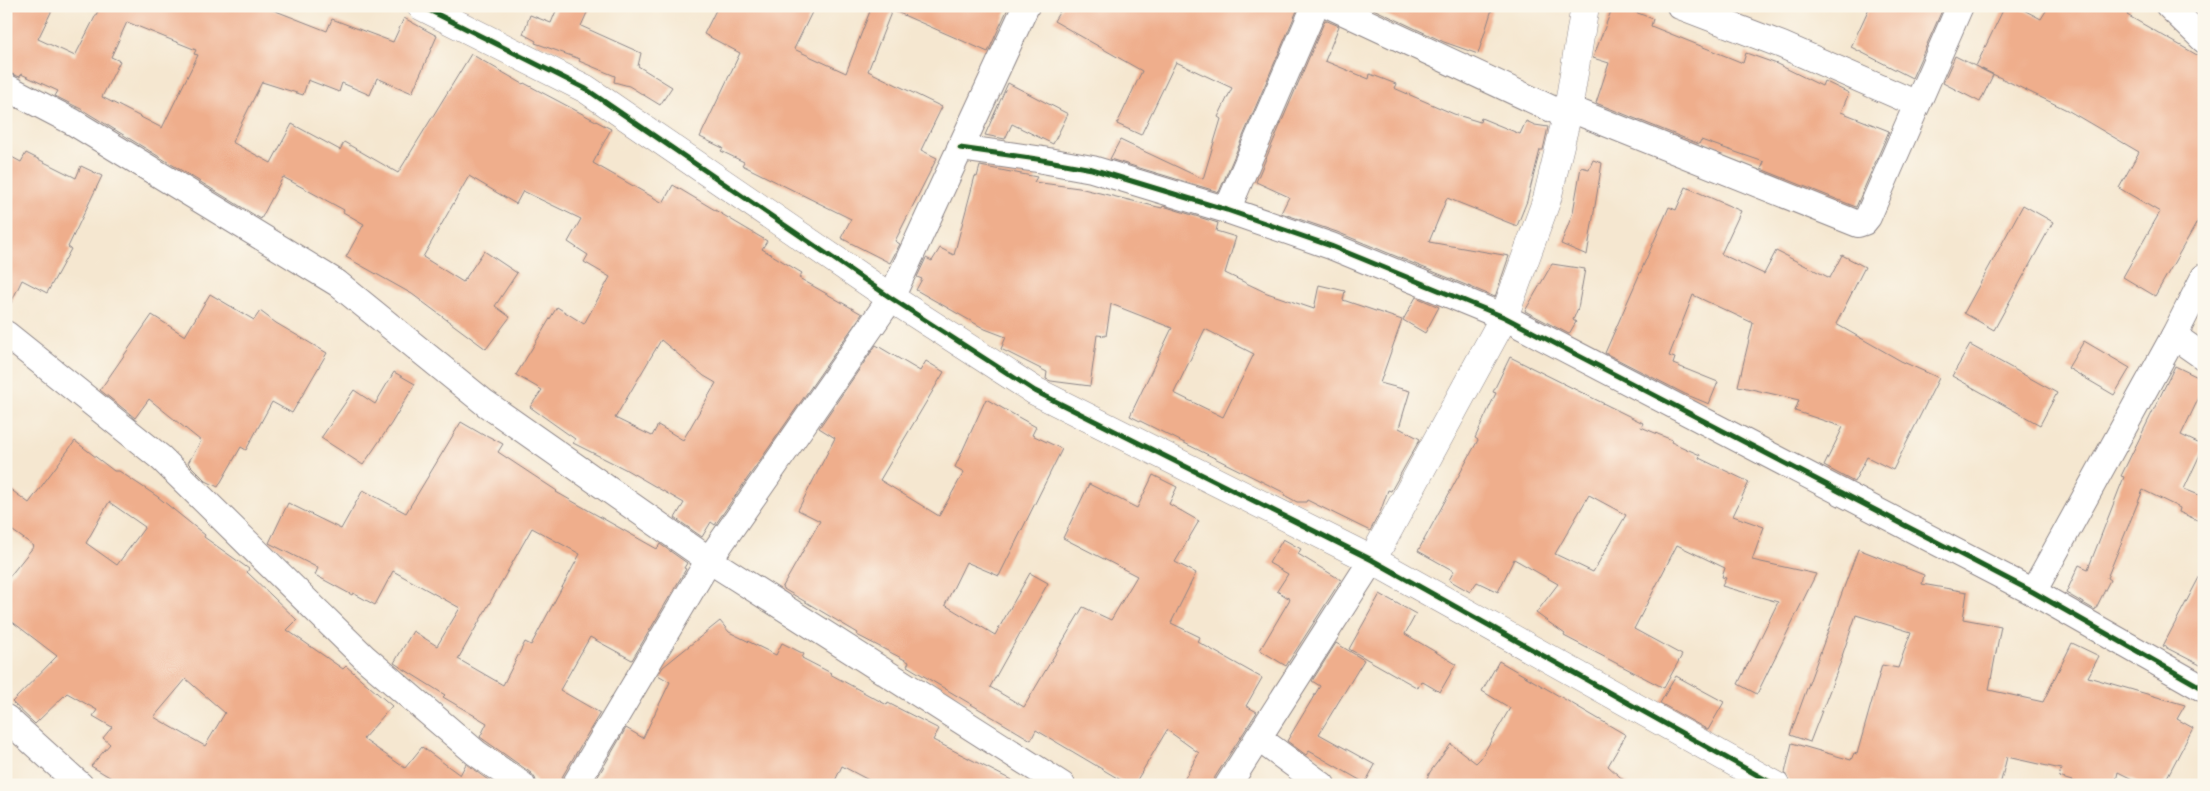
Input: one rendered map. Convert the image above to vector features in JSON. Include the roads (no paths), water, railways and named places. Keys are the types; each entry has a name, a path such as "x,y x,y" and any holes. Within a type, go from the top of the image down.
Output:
{"street":[{"path":"421,6 586,89 891,298 1036,391 1372,560 1775,785"},
{"path":"575,785 709,560 891,298 1026,6"},
{"path":"1228,210 1314,6"},
{"path":"1331,6 1567,112 1858,224 1864,222 1868,217 1960,6"},
{"path":"1228,785 1372,560 1504,317 1547,199 1567,112 1585,6"},
{"path":"1680,6 1782,45 1918,104"},
{"path":"2169,6 2204,40"},
{"path":"6,87 73,122 337,283 485,403 709,560 1062,785"},
{"path":"960,148 1092,169 1228,210 1331,246 1504,317 2034,592 2204,689"},
{"path":"2034,592 2174,336 2204,276"},
{"path":"6,334 161,458 365,658 476,753 522,785"},
{"path":"2174,336 2204,357"},
{"path":"6,718 80,785"},
{"path":"1258,738 1322,785"}]}
